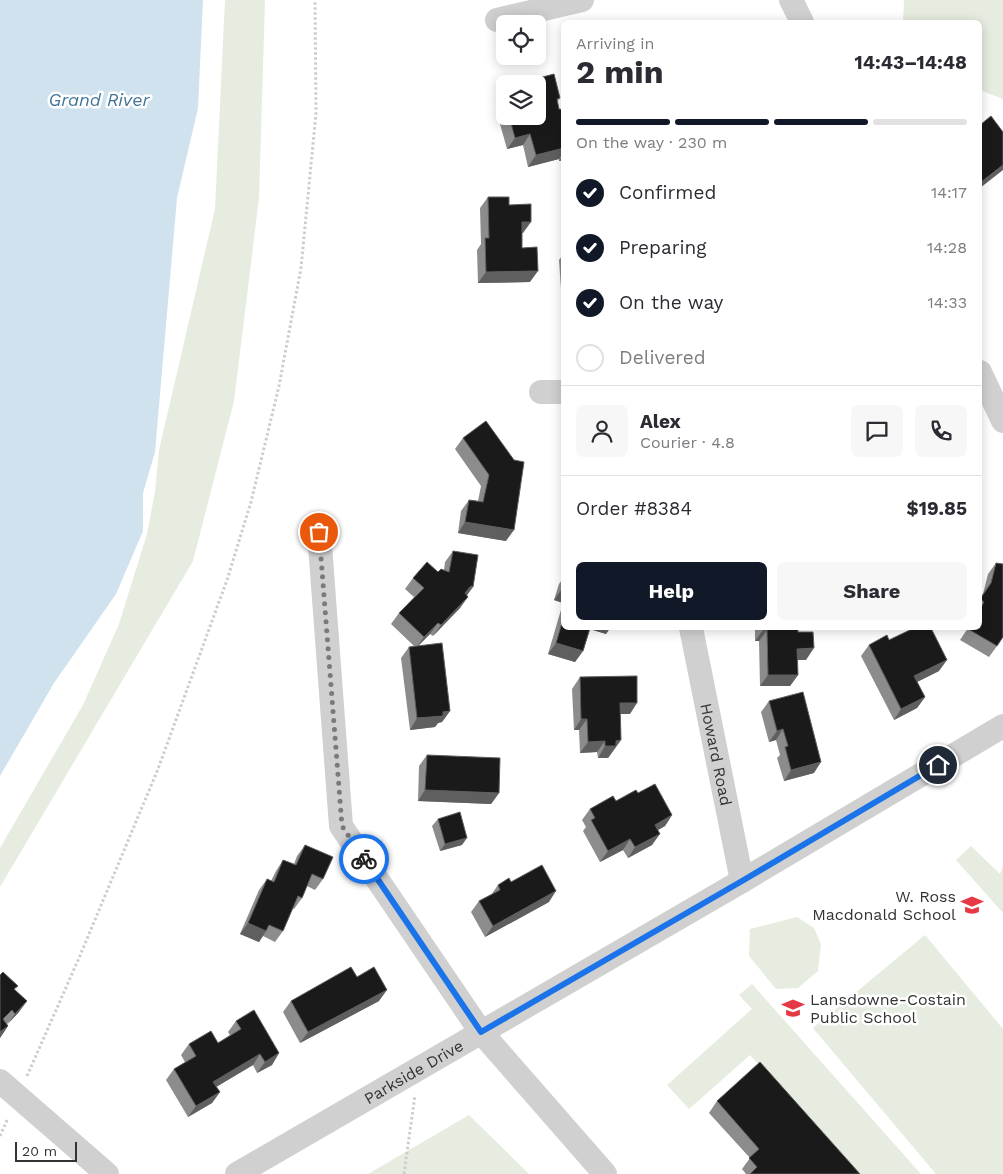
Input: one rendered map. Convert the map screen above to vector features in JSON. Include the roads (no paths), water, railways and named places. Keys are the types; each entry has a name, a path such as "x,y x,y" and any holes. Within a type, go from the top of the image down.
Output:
{"street":[{"path":"518,15 582,0"},
{"path":"790,0 801,20"},
{"path":"987,380 1003,421"},
{"path":"319,532 342,826 481,1032 605,1174"},
{"name":"Howard Road","path":"691,630 742,881"},
{"name":"Parkside Drive","path":"237,1174 742,881 1003,726"},
{"path":"0,1081 107,1174"}],"water":[{"name":"Grand River","path":"0,0 203,0 198,108 177,198 155,452 143,493 143,531 116,594 54,683 0,776"}],"place":[{"name":"W. Ross Macdonald School","path":"972,905"},
{"name":"Lansdowne-Costain Public School","path":"793,1008"}]}
